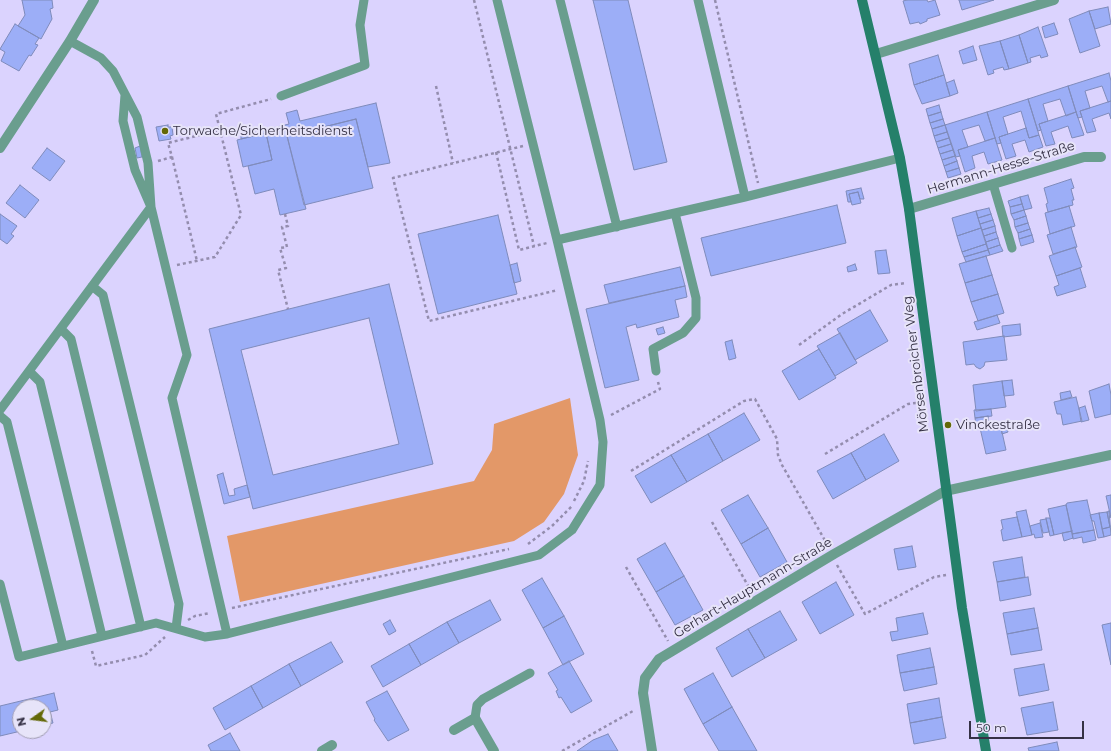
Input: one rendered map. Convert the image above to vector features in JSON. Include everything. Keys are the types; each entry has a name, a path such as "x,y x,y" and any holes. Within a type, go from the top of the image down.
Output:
{"street":[{"path":"0,148 94,0"},
{"name":"Mörsenbroicher Weg","path":"862,0 900,158 909,209 945,491 986,751"},
{"path":"876,54 1054,0"},
{"name":"Hermann-Hesse-Straße","path":"909,209 1084,157 1101,157"},
{"path":"945,491 1111,455"},
{"name":"Gerhart-Hauptmann-Straße","path":"652,751 643,693 645,678 659,659 756,600 945,491"},
{"path":"454,730 475,718 494,751"},
{"path":"322,751 332,745"}],"lane":[{"path":"281,96 365,65 360,25 364,0"},
{"path":"0,584 19,657 156,623 205,637 227,634 539,555 572,530 600,485 603,442 600,420 497,0"},
{"path":"560,0 617,227"},
{"path":"698,0 746,197"},
{"path":"0,410 151,207 148,163 137,117 113,70 101,58 70,40"},
{"path":"125,95 123,121 135,170 151,207 187,355 172,398 227,634"},
{"path":"557,240 746,197 900,158"},
{"path":"993,184 1012,248"},
{"path":"656,371 653,348 683,333 696,318 696,298 675,213"},
{"path":"92,286 103,295 179,604 176,628"},
{"path":"61,329 71,338 141,627"},
{"path":"29,371 40,382 102,636"},
{"path":"0,416 7,422 63,646"},
{"path":"475,718 477,705 483,700 530,673"}],"path":[{"path":"474,0 534,246"},
{"path":"715,0 760,193"},
{"path":"436,86 453,163"},
{"path":"166,267 215,257 241,214 216,114 281,96"},
{"path":"197,261 168,143 220,130"},
{"path":"533,143 393,178 429,321 568,287"},
{"path":"496,152 519,250 557,240"},
{"path":"148,163 172,157"},
{"path":"286,214 288,226 282,227 287,247 280,248 286,268 278,270 288,309"},
{"path":"799,345 842,314 891,285 919,282"},
{"path":"556,290 558,298"},
{"path":"600,420 660,388 656,371"},
{"path":"631,471 744,401 755,399 777,439 778,455 782,466 833,555 864,614 934,576 957,573"},
{"path":"825,454 908,404 933,401"},
{"path":"528,544 552,526 573,504 584,481 588,460"},
{"path":"712,522 756,600"},
{"path":"89,640 96,666 145,655 176,628 195,616 512,548"},
{"path":"626,567 674,650"},
{"path":"562,751 644,705"}],"shaded area":[{"path":"570,398 578,455 564,494 544,522 514,541 240,602 227,536 474,481 492,450 494,424"}],"building":[{"path":"22,0 52,0 53,8 50,9 52,19 41,39 18,26 25,15"},
{"path":"593,0 628,0 667,162 634,170"},
{"path":"927,0 928,2 935,0 940,15 927,19 927,21 920,24 919,22 910,24 903,1"},
{"path":"959,0 994,0 962,10"},
{"path":"1108,7 1111,24 1095,29 1089,11"},
{"path":"1089,11 1100,46 1080,53 1069,19"},
{"path":"1054,23 1058,34 1045,38 1042,27"},
{"path":"15,24 39,38 35,44 38,45 31,56 29,55 19,71 1,61 5,52 0,49"},
{"path":"1038,27 1048,56 1041,58 1040,55 1030,58 1031,62 1028,63 1019,35"},
{"path":"1019,35 1028,63 1009,69 1000,41"},
{"path":"1000,41 1009,69 1004,70 1003,67 993,70 994,73 988,75 979,46"},
{"path":"973,46 977,60 963,64 959,51"},
{"path":"938,55 944,75 914,85 909,64"},
{"path":"1109,73 1111,81 1111,101 1108,102 1102,86 1085,91 1090,108 1080,111 1082,117 1078,118 1068,86"},
{"path":"944,75 950,96 922,104 914,85"},
{"path":"954,80 958,93 950,96 946,83"},
{"path":"1068,86 1076,112 1066,116 1060,99 1043,104 1048,121 1039,124 1041,130 1038,131 1028,99"},
{"path":"1028,99 1039,135 1029,138 1021,111 1003,117 1008,134 999,137 1001,143 997,144 987,112"},
{"path":"1111,101 1111,119 1109,113 1092,119 1096,131 1087,133 1080,111"},
{"path":"376,103 390,163 368,167 356,119 287,136 306,209 280,215 274,189 255,194 248,166 272,160 266,133 241,139 241,136 289,124 286,113 297,110 300,121"},
{"path":"939,105 941,112 928,116 926,109"},
{"path":"941,112 943,119 930,123 928,116"},
{"path":"987,112 995,138 985,141 979,125 962,130 968,147 958,150 960,156 956,157 945,125"},
{"path":"1076,112 1084,135 1072,138 1068,126 1051,132 1055,144 1046,146 1039,124"},
{"path":"356,119 373,188 304,205 287,136"},
{"path":"943,119 945,125 932,129 930,123"},
{"name":"Torwache/Sicherheitsdienst","path":"168,125 168,127 172,127 173,135 170,136 171,139 159,141 156,127"},
{"path":"945,125 947,132 934,136 932,129"},
{"path":"1026,128 1029,138 1039,135 1043,147 1029,152 1025,140 1012,144 1016,156 1006,159 999,137"},
{"path":"947,132 949,138 936,142 934,136"},
{"path":"266,133 272,160 243,167 237,140"},
{"path":"949,138 951,144 938,148 936,142"},
{"path":"995,138 1002,160 988,164 984,152 972,156 975,168 965,172 958,150"},
{"path":"951,144 953,150 940,154 938,148"},
{"path":"140,146 142,157 137,158 135,148"},
{"path":"47,148 65,161 50,181 32,168"},
{"path":"953,150 955,156 942,160 940,154"},
{"path":"955,156 957,161 944,166 942,160"},
{"path":"957,161 959,168 946,172 944,166"},
{"path":"959,168 961,174 948,178 946,172"},
{"path":"1071,179 1074,188 1071,189 1074,200 1072,200 1073,205 1048,212 1046,204 1048,203 1044,188"},
{"path":"20,185 39,200 25,218 6,203"},
{"path":"861,188 864,199 860,199 858,192 849,194 851,202 848,202 846,191"},
{"path":"858,192 861,203 852,205 849,194"},
{"path":"1028,195 1032,208 1024,210 1020,197"},
{"path":"1020,197 1022,204 1010,207 1008,201"},
{"path":"1022,204 1024,210 1011,214 1010,207"},
{"path":"837,205 846,243 711,276 701,238"},
{"path":"1069,206 1075,226 1050,234 1045,213"},
{"path":"989,208 991,214 978,218 976,211"},
{"path":"1024,210 1026,216 1014,220 1011,214"},
{"path":"976,211 981,228 957,236 952,218"},
{"path":"0,214 17,226 11,234 14,236 7,244 0,239"},
{"path":"991,214 993,220 980,224 978,218"},
{"path":"498,215 517,294 438,314 418,234"},
{"path":"1026,216 1028,223 1015,227 1014,220"},
{"path":"993,220 995,226 982,230 980,224"},
{"path":"1028,223 1030,229 1018,233 1015,227"},
{"path":"995,226 996,232 984,236 982,230"},
{"path":"1071,227 1077,247 1053,254 1047,235"},
{"path":"981,228 986,244 962,252 957,236"},
{"path":"1030,229 1032,235 1019,239 1018,233"},
{"path":"996,232 998,238 986,242 984,236"},
{"path":"1032,235 1034,242 1021,246 1019,239"},
{"path":"998,238 1000,245 988,249 986,242"},
{"path":"986,244 988,250 964,257 962,252"},
{"path":"1000,245 1003,251 990,255 988,249"},
{"path":"1075,247 1082,267 1056,276 1049,256"},
{"path":"886,250 890,273 878,274 875,251"},
{"path":"988,250 990,255 966,262 964,257"},
{"path":"986,256 992,275 965,283 959,264"},
{"path":"517,263 521,281 514,283 510,265"},
{"path":"855,264 857,270 848,272 847,267"},
{"path":"680,267 685,286 609,303 604,285"},
{"path":"1080,268 1086,287 1057,296 1054,287 1059,285 1056,276"},
{"path":"992,275 998,294 971,302 965,283"},
{"path":"389,284 433,464 253,509 209,329","holes":["369,318 399,444 273,475 241,350"]},
{"path":"685,286 687,297 675,300 679,317 637,328 636,324 626,327 639,380 605,388 586,309"},
{"path":"998,294 1004,313 978,321 971,302"},
{"path":"870,310 888,341 855,360 837,329"},
{"path":"997,315 1000,323 977,330 974,322"},
{"path":"1020,324 1021,335 1003,337 1002,326"},
{"path":"663,327 665,333 658,335 656,329"},
{"path":"840,333 857,363 835,376 817,346"},
{"path":"1004,336 1007,360 985,362 984,366 980,369 974,364 966,365 963,342"},
{"path":"732,340 736,358 729,360 725,342"},
{"path":"819,349 836,378 799,400 782,371"},
{"path":"1012,380 1014,395 1004,396 1002,381"},
{"path":"1002,381 1006,407 976,411 973,385"},
{"path":"1109,384 1111,395 1111,414 1095,418 1089,391"},
{"path":"1070,391 1072,397 1061,400 1060,393"},
{"path":"1076,397 1082,421 1063,425 1061,414 1057,414 1054,402"},
{"path":"1085,406 1089,420 1081,422 1079,408"},
{"path":"991,409 992,416 975,418 974,410"},
{"path":"744,413 760,440 723,461 708,434"},
{"path":"988,416 989,423 976,425 975,418"},
{"path":"1005,422 1008,432 1002,434 1000,423"},
{"path":"1000,423 1006,450 986,454 980,428"},
{"path":"708,434 723,461 687,482 671,455"},
{"path":"884,434 899,461 866,480 851,453"},
{"path":"851,453 866,480 833,499 817,471"},
{"path":"671,455 687,482 651,503 635,476"},
{"path":"223,473 229,496 235,495 234,489 247,485 250,497 224,504 217,475"},
{"path":"748,495 768,528 741,544 721,510"},
{"path":"1111,495 1111,518 1106,496"},
{"path":"1087,500 1094,530 1072,534 1066,505 1067,503"},
{"path":"1066,505 1072,531 1054,535 1048,509"},
{"path":"1026,510 1032,535 1022,537 1016,512"},
{"path":"1109,511 1111,535 1104,537 1102,529 1110,527 1107,512"},
{"path":"1107,512 1110,527 1102,529 1099,513"},
{"path":"1099,513 1104,537 1098,538 1094,521 1092,521 1090,515"},
{"path":"1017,517 1022,537 1003,541 1001,520"},
{"path":"1046,518 1050,518 1054,535 1050,536"},
{"path":"1046,519 1049,532 1043,533 1040,520"},
{"path":"1040,523 1043,537 1035,538 1034,534 1032,535 1030,526"},
{"path":"768,528 787,562 760,577 741,544"},
{"path":"1094,530 1096,540 1083,543 1082,537 1073,539 1072,534"},
{"path":"1072,531 1073,538 1064,541 1062,533"},
{"path":"665,543 684,576 656,592 637,559"},
{"path":"912,546 916,567 898,570 894,549"},
{"path":"1022,557 1025,577 997,582 993,562"},
{"path":"684,576 703,610 675,625 656,592"},
{"path":"1028,577 1031,595 1000,601 997,582"},
{"path":"542,578 564,616 543,628 522,590"},
{"path":"836,582 854,615 820,634 802,602"},
{"path":"490,600 501,620 459,643 447,622"},
{"path":"1034,608 1038,628 1007,634 1003,613"},
{"path":"780,611 797,640 765,658 748,629"},
{"path":"923,613 928,634 892,641 890,632 898,631 896,618"},
{"path":"564,616 584,654 563,665 543,628"},
{"path":"390,620 396,631 389,635 383,624"},
{"path":"447,622 459,643 421,665 409,644"},
{"path":"1111,623 1111,665 1102,625"},
{"path":"1038,628 1042,650 1011,655 1007,634"},
{"path":"748,629 765,658 732,677 716,648"},
{"path":"331,642 343,662 301,686 289,664"},
{"path":"409,644 421,665 383,687 371,666"},
{"path":"930,648 934,667 900,673 897,655"},
{"path":"569,661 592,701 571,713 561,697 559,698 556,691 558,690 548,673"},
{"path":"289,664 301,686 263,708 251,686"},
{"path":"1044,664 1049,690 1019,696 1014,669"},
{"path":"934,667 937,684 904,691 900,673"},
{"path":"713,673 732,707 703,724 684,689"},
{"path":"251,686 263,708 225,730 213,708"},
{"path":"387,691 409,730 388,741 374,720 375,719 366,702"},
{"path":"54,693 58,710 52,712 52,699 29,699"},
{"path":"939,698 942,717 910,723 907,704"},
{"path":"1053,702 1058,730 1027,735 1021,708"},
{"path":"12,703 12,733 0,736 0,706"},
{"path":"732,707 757,751 719,751 703,724"},
{"path":"942,717 946,738 914,744 910,723"},
{"path":"230,733 240,751 211,751 208,745"},
{"path":"608,734 618,751 577,751 593,740"},
{"path":"1057,742 1059,751 1029,751 1028,748"}],"place":[{"name":"Torwache/Sicherheitsdienst","path":"165,131"},
{"name":"Vinckestraße","path":"948,425"}]}
